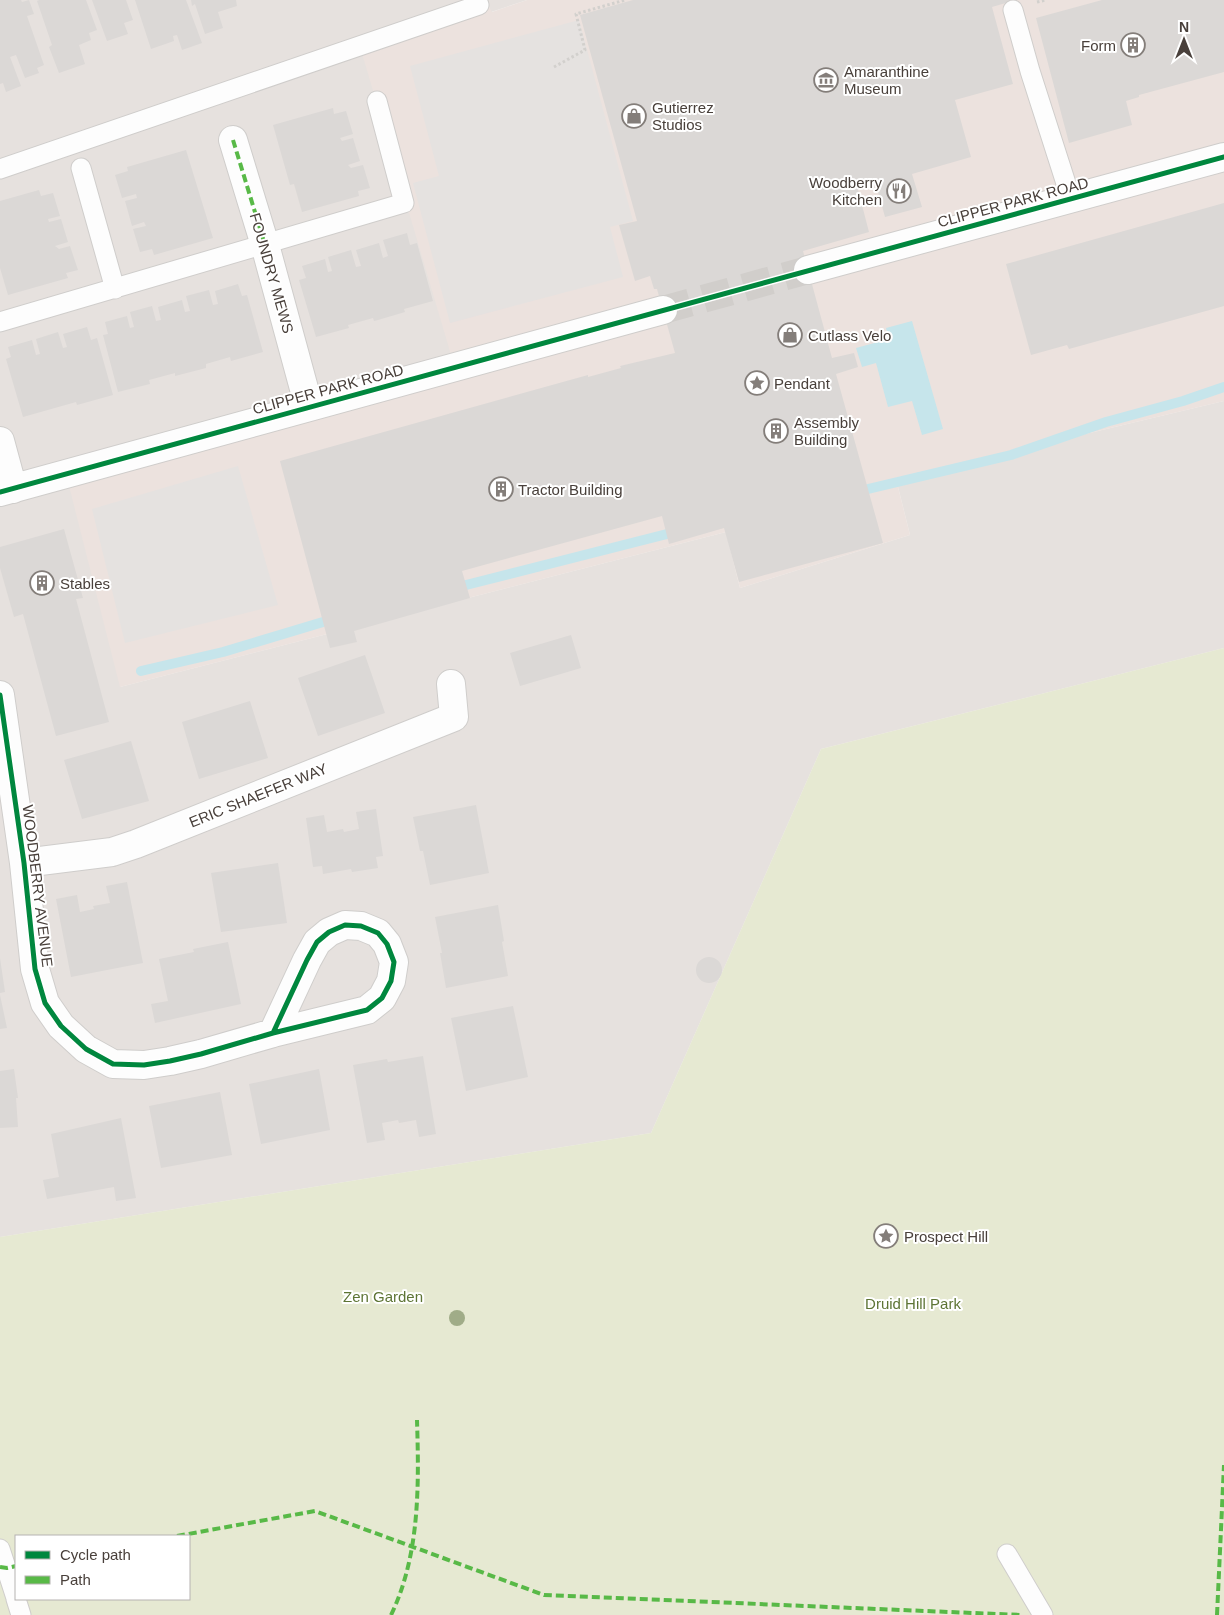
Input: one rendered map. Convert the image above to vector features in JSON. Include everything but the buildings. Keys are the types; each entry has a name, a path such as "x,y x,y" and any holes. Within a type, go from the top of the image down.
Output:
{"street":[{"name":"FOUNDRY MEWS","path":"233,140 265,245 308,407"},
{"name":"CLIPPER PARK ROAD","path":"808,270 1224,157"},
{"name":"CLIPPER PARK ROAD","path":"6,491 663,310"},
{"path":"0,441 6,491"},
{"name":"ERIC SHAEFER WAY","path":"24,863 83,856 120,849 454,717 451,684"},
{"name":"WOODBERRY AVENUE","path":"0,695 24,863 34,969 45,1003 61,1026 86,1049 114,1064 144,1065 201,1054 273,1033 367,1010 382,998 391,980 394,962 387,944 378,933 361,926 345,925 329,932 317,942 273,1033"}],"lane":[{"path":"0,169 479,5 477,0"},
{"path":"1013,10 1030,71 1071,199"},
{"path":"0,322 404,203 377,101"},
{"path":"81,168 115,289"},
{"path":"0,1549 15,1595"},
{"path":"1007,1554 1043,1615"},
{"path":"17,1600 21,1615"}],"path":[{"path":"554,67 585,50 576,14 625,0"}],"shaded area":[{"path":"0,0 527,0 491,12 488,5 454,365 120,687 726,532 740,588 910,535 896,479 1224,401 1224,648 821,749 651,1133 0,1237"},
{"path":"527,0 1224,0 1224,401 896,479 910,535 740,588 726,532 120,687 66,474 454,365 361,50 488,5 492,12"},
{"path":"579,20 633,221 610,227 623,277 450,323 413,183 439,176 410,66"},
{"path":"238,466 278,605 125,643 92,509"}],"green space":[{"name":"Druid Hill Park","path":"1224,648 1224,1615 0,1615 0,1237 651,1133 821,749"}],"water":[{"path":"912,321 943,429 922,435 912,401 888,407 876,363 862,367 856,348 889,339 886,328"}],"waterway":[{"path":"868,489 1011,455 1106,422 1183,401 1224,387"},
{"path":"466,585 667,534"},
{"path":"141,671 223,652 323,622"}],"tunnel":[{"path":"663,310 808,270"}],"marked path":[{"path":"233,140 265,245"},
{"path":"391,1615 401,1592 408,1568 416,1519 417,1420"},
{"path":"1217,1615 1224,1465"},
{"path":"183,1535 315,1511 544,1595 1021,1615"},
{"path":"0,1567 15,1566"}],"cycle path":[{"path":"0,492 1224,157"},
{"path":"0,695 24,863 35,969 45,1003 61,1026 86,1049 113,1064 144,1065 201,1054 273,1033 367,1010 382,998 391,981 394,962 387,944 378,933 361,926 345,925 329,932 317,942 273,1033"}],"place":[{"name":"Form","path":"1133,45"},
{"name":"Amaranthine Museum","path":"826,80"},
{"name":"Gutierrez Studios","path":"634,116"},
{"name":"Woodberry Kitchen","path":"899,191"},
{"name":"Cutlass Velo","path":"790,335"},
{"name":"Pendant","path":"757,383"},
{"name":"Assembly Building","path":"776,431"},
{"name":"Tractor Building","path":"501,489"},
{"name":"Stables","path":"42,583"},
{"name":"Prospect Hill","path":"886,1236"}],"park label":[{"name":"Zen Garden","path":"383,1296"}]}
